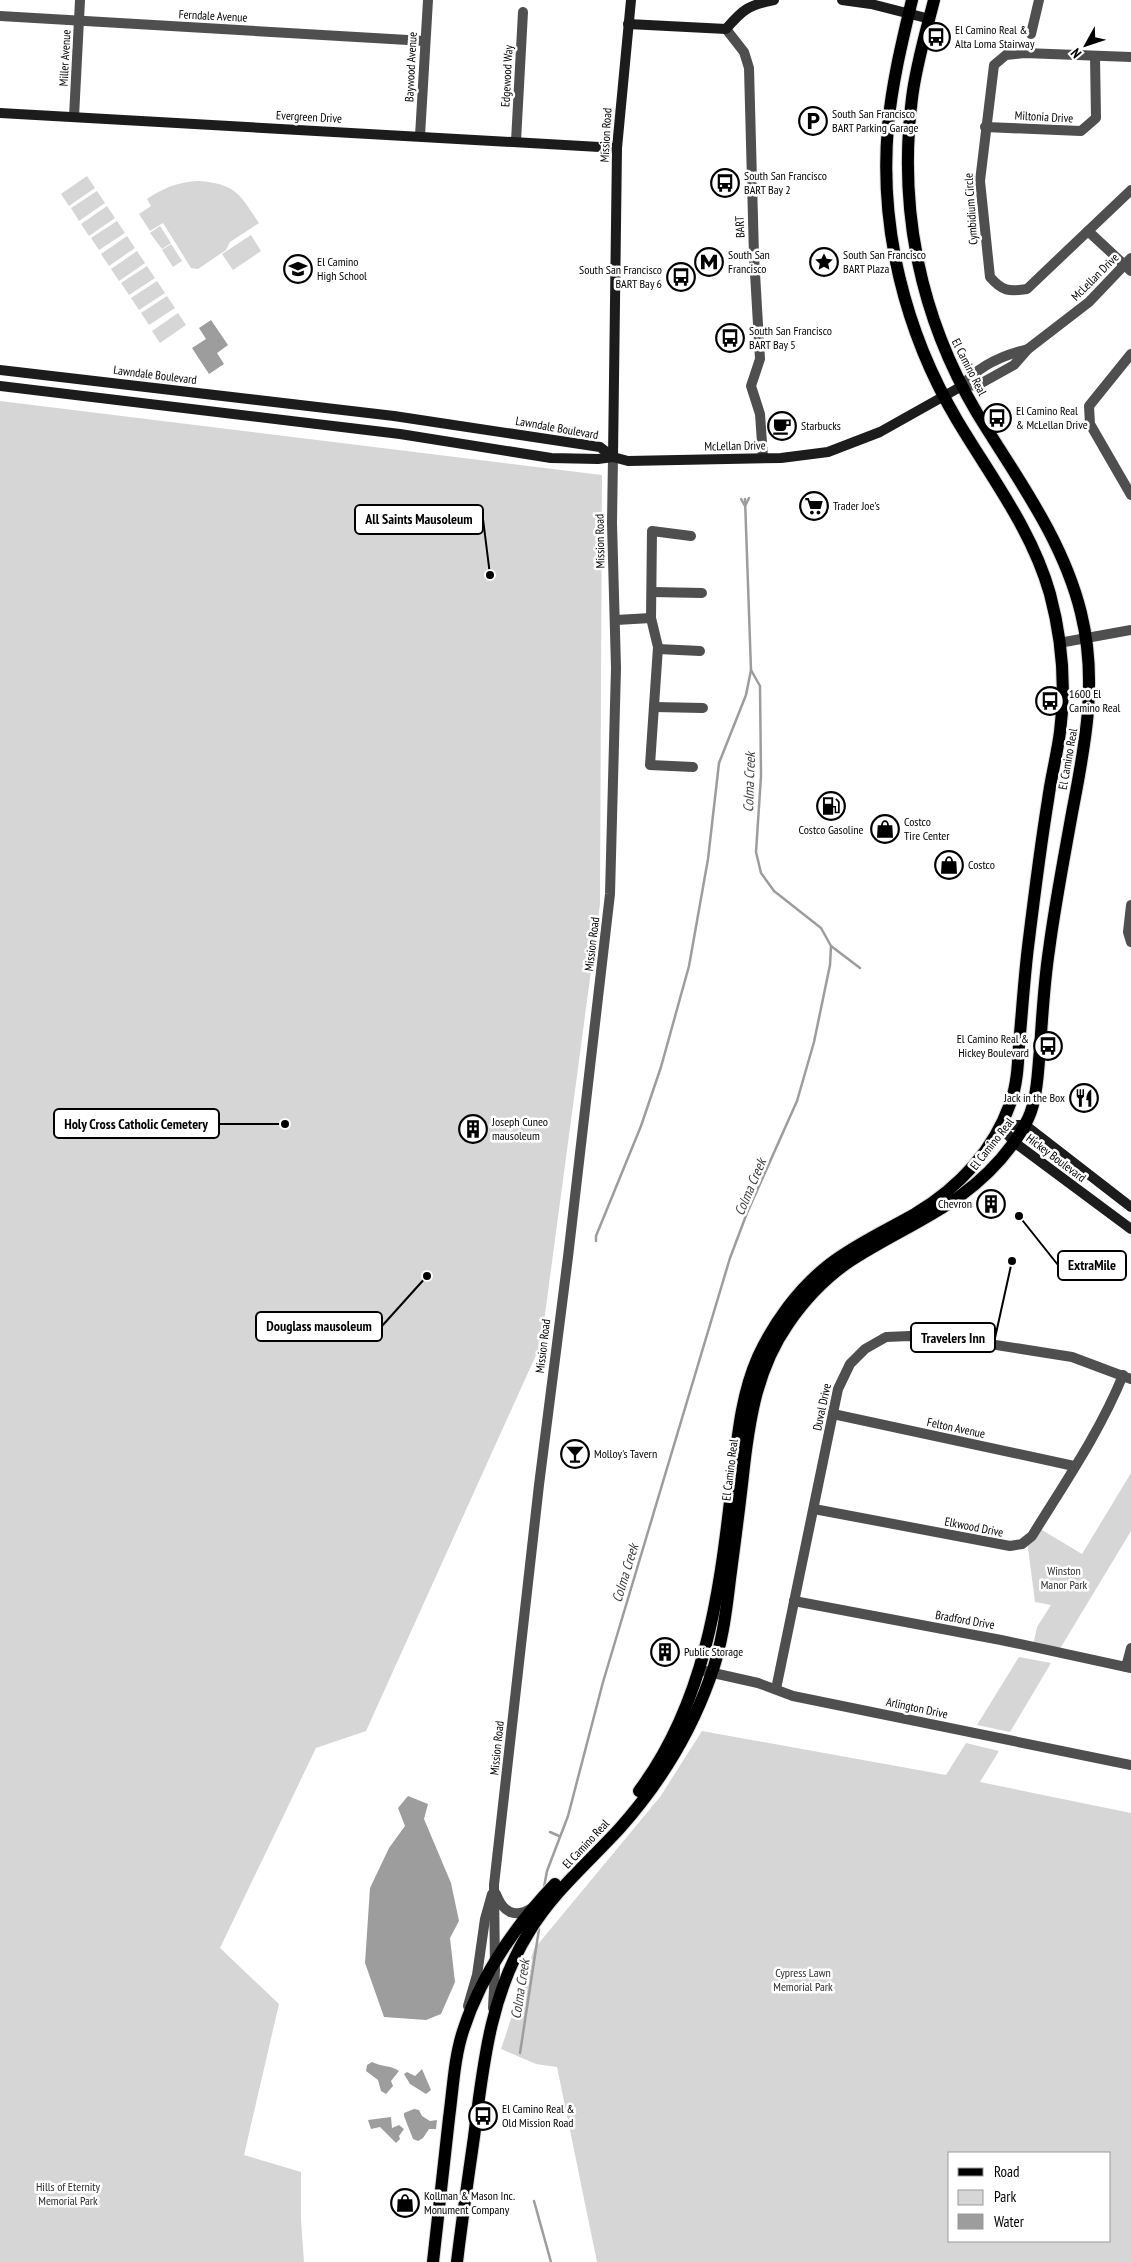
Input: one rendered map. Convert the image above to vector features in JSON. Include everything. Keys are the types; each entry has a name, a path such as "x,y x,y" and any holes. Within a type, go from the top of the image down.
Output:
{"main road":[{"name":"El Camino Real","path":"457,2262 481,2078 491,2024 505,1980 530,1930 554,1898 632,1814 661,1776 694,1720 706,1671 711,1624 727,1528 744,1403 754,1365 770,1334 798,1295 829,1265 930,1204 966,1175 983,1156 1000,1125 1012,1101 1017,1077 1027,949 1048,796 1061,729 1063,688 1059,643 1048,588 1030,541 943,396 909,315 897,266 890,222 886,156 888,125 897,64 912,0"},
{"name":"El Camino Real","path":"433,2262 455,2066 463,2030 495,1961 533,1907 608,1829 644,1785 670,1743 706,1671 724,1627 753,1406 764,1369 778,1339 800,1308 823,1282 850,1261 965,1194 996,1165 1025,1125 1035,1098 1046,969 1087,732 1090,688 1086,639 1073,586 1049,531 962,386 939,338 915,251 908,190 907,157 913,91 934,0"}],"street":[{"name":"Miller Avenue","path":"74,118 80,0"},
{"name":"Baywood Avenue","path":"420,136 428,0"},
{"name":"Mission Road","path":"491,2024 495,1961 494,1886 539,1485 566,1276 610,894 616,620 612,552 617,148 631,0"},
{"path":"628,24 726,29 743,9 759,2 773,0"},
{"path":"842,0 930,19"},
{"path":"1031,34 1039,0"},
{"name":"Edgewood Way","path":"516,142 523,12"},
{"name":"Ferndale Avenue","path":"0,16 425,41"},
{"name":"BART","path":"726,29 744,52 749,68 754,256 760,359 751,386 760,414 763,458"},
{"name":"Cymbidium Circle","path":"1131,56 1024,53 1006,55 994,65 985,127 980,181 982,222 990,277 998,287 1013,291 1027,289 1131,190"},
{"name":"Miltonia Drive","path":"985,127 1081,131 1096,118 1095,56"},
{"name":"Evergreen Drive","path":"0,113 617,148"},
{"path":"1088,231 1129,265"},
{"name":"McLellan Drive","path":"613,457 628,461 763,458 811,455 845,447 880,432 962,386 978,385 1014,365 1028,349 1089,302 1129,265"},
{"path":"1131,354 1089,406 1090,424 1128,481 1131,495"},
{"name":"Lawndale Boulevard","path":"0,370 467,426 600,447 613,457"},
{"name":"Lawndale Boulevard","path":"0,386 400,434 545,457 598,460 613,457"},
{"path":"691,536 652,532 652,618 658,649 650,765 694,767"},
{"path":"652,592 702,593"},
{"path":"616,620 652,618"},
{"path":"1059,643 1131,630"},
{"path":"658,649 700,651"},
{"path":"654,707 703,708"},
{"path":"1131,905 1128,932 1131,942"},
{"name":"Hickey Boulevard","path":"1000,1125 1025,1125 1131,1207"},
{"name":"Hickey Boulevard","path":"1000,1125 1014,1142 1131,1230"},
{"name":"Duval Drive","path":"776,1689 838,1389 850,1364 865,1349 886,1337 952,1338 1072,1357 1127,1377"},
{"name":"Elkwood Drive","path":"814,1509 1010,1546 1022,1544 1032,1536 1127,1377"},
{"name":"Felton Avenue","path":"833,1414 1074,1466"},
{"name":"Bradford Drive","path":"794,1601 1001,1640 1128,1668"},
{"path":"1128,1668 1131,1648"},
{"name":"Arlington Drive","path":"706,1671 776,1689 793,1696 1131,1765"},
{"name":"Mission Road","path":"494,1886 499,1901 506,1912 519,1914 533,1907"},
{"name":"Mission Road","path":"463,2030 477,1975 488,1906 494,1886"}],"green space":[{"path":"87,176 95,188 69,206 61,194"},
{"path":"198,181 211,182 235,192 241,197 259,223 230,242 226,250 198,269 191,268 163,223 150,231 139,214 151,206 147,199 159,192 177,184"},
{"path":"97,191 105,203 79,221 71,208"},
{"path":"107,206 115,218 89,236 81,224"},
{"path":"117,221 125,233 99,250 91,238"},
{"path":"160,226 171,243 162,249 150,233"},
{"path":"251,235 261,251 233,270 222,254"},
{"path":"127,236 135,248 109,266 101,254"},
{"path":"171,244 182,261 173,267 162,250"},
{"path":"137,251 145,263 119,281 111,269"},
{"path":"147,266 155,278 129,295 121,283"},
{"path":"157,281 165,293 139,310 131,298"},
{"path":"167,296 175,308 149,325 141,313"},
{"path":"178,313 186,325 160,343 152,331"},
{"name":"Hills of Eternity Memorial Park","path":"0,401 602,475 600,904 541,1344 366,1731 316,1748 220,1948 279,2004 244,2155 301,2172 301,2220 304,2262 0,2262"},
{"name":"Winston Manor Park","path":"1131,1473 1131,1531 1058,1652 1030,1646 1034,1641 1037,1627 1051,1605 1035,1602 1027,1540 1037,1527 1082,1554"},
{"path":"1019,1657 1051,1663 1010,1732 977,1725"},
{"name":"Cypress Lawn Memorial Park","path":"702,1731 946,1775 966,1743 999,1751 980,1782 1131,1813 1131,2262 597,2262 557,2067 536,2064 501,2049 534,1949 660,1797"}],"water":[{"path":"211,320 228,345 217,353 224,364 209,374 192,348 206,339 199,328"},
{"path":"408,1796 428,1804 424,1819 451,1883 459,1921 450,1938 455,1982 441,2014 426,2020 384,2017 365,1963 370,1888 389,1848 405,1826 398,1808"},
{"path":"372,2062 399,2071 391,2081 393,2086 386,2094 381,2091 378,2080 366,2071 367,2065"},
{"path":"422,2069 431,2090 426,2094 410,2084 404,2074 407,2072 415,2076"},
{"path":"414,2109 419,2110 422,2116 430,2121 437,2120 436,2129 429,2129 423,2138 418,2141 413,2139 404,2116 404,2113"},
{"path":"391,2117 392,2128 399,2125 404,2129 396,2143 380,2127 371,2129 368,2120"}],"waterway":[{"name":"Colma Creek","path":"741,499 745,506 749,498"},
{"name":"Colma Creek","path":"544,1887 547,1871 568,1816 603,1682 730,1258 747,1213 797,1101 814,1042 830,965 831,946 821,928 774,891 761,873 756,852 761,776 760,686 751,670 745,499"},
{"path":"596,1241 596,1236 641,1126 661,1067 689,966 708,859 719,763 746,695 751,670"},
{"path":"831,946 860,968"},
{"path":"550,1832 559,1836"},
{"name":"Colma Creek","path":"520,2053 539,1929"},
{"name":"Colma Creek","path":"534,2201 551,2262"}],"place":[{"name":"El Camino Real & Alta Loma Stairway","path":"936,37"},
{"name":"South San Francisco BART Parking Garage","path":"813,121"},
{"name":"South San Francisco BART Bay 2","path":"725,183"},
{"name":"South San Francisco","path":"709,262"},
{"name":"South San Francisco BART Plaza","path":"824,262"},
{"name":"El Camino High School","path":"298,269"},
{"name":"South San Francisco BART Bay 6","path":"681,277"},
{"name":"South San Francisco BART Bay 5","path":"730,338"},
{"name":"El Camino Real & McLellan Drive","path":"997,418"},
{"name":"Starbucks","path":"782,426"},
{"name":"Trader Joe's","path":"814,506"},
{"name":"All Saints Mausoleum","path":"490,575"},
{"name":"1600 El Camino Real","path":"1050,701"},
{"name":"Costco Gasoline","path":"831,806"},
{"name":"Costco Tire Center","path":"885,829"},
{"name":"Costco","path":"949,865"},
{"name":"El Camino Real & Hickey Boulevard","path":"1048,1046"},
{"name":"Jack in the Box","path":"1084,1098"},
{"name":"Holy Cross Catholic Cemetery","path":"285,1124"},
{"name":"Joseph Cuneo mausoleum","path":"473,1129"},
{"name":"Chevron","path":"991,1204"},
{"name":"ExtraMile","path":"1019,1216"},
{"name":"Travelers Inn","path":"1012,1261"},
{"name":"Douglass mausoleum","path":"427,1276"},
{"name":"Molloy's Tavern","path":"575,1454"},
{"name":"Public Storage","path":"665,1652"},
{"name":"El Camino Real & Old Mission Road","path":"483,2116"},
{"name":"Kollman & Mason Inc. Monument Company","path":"405,2203"}]}
